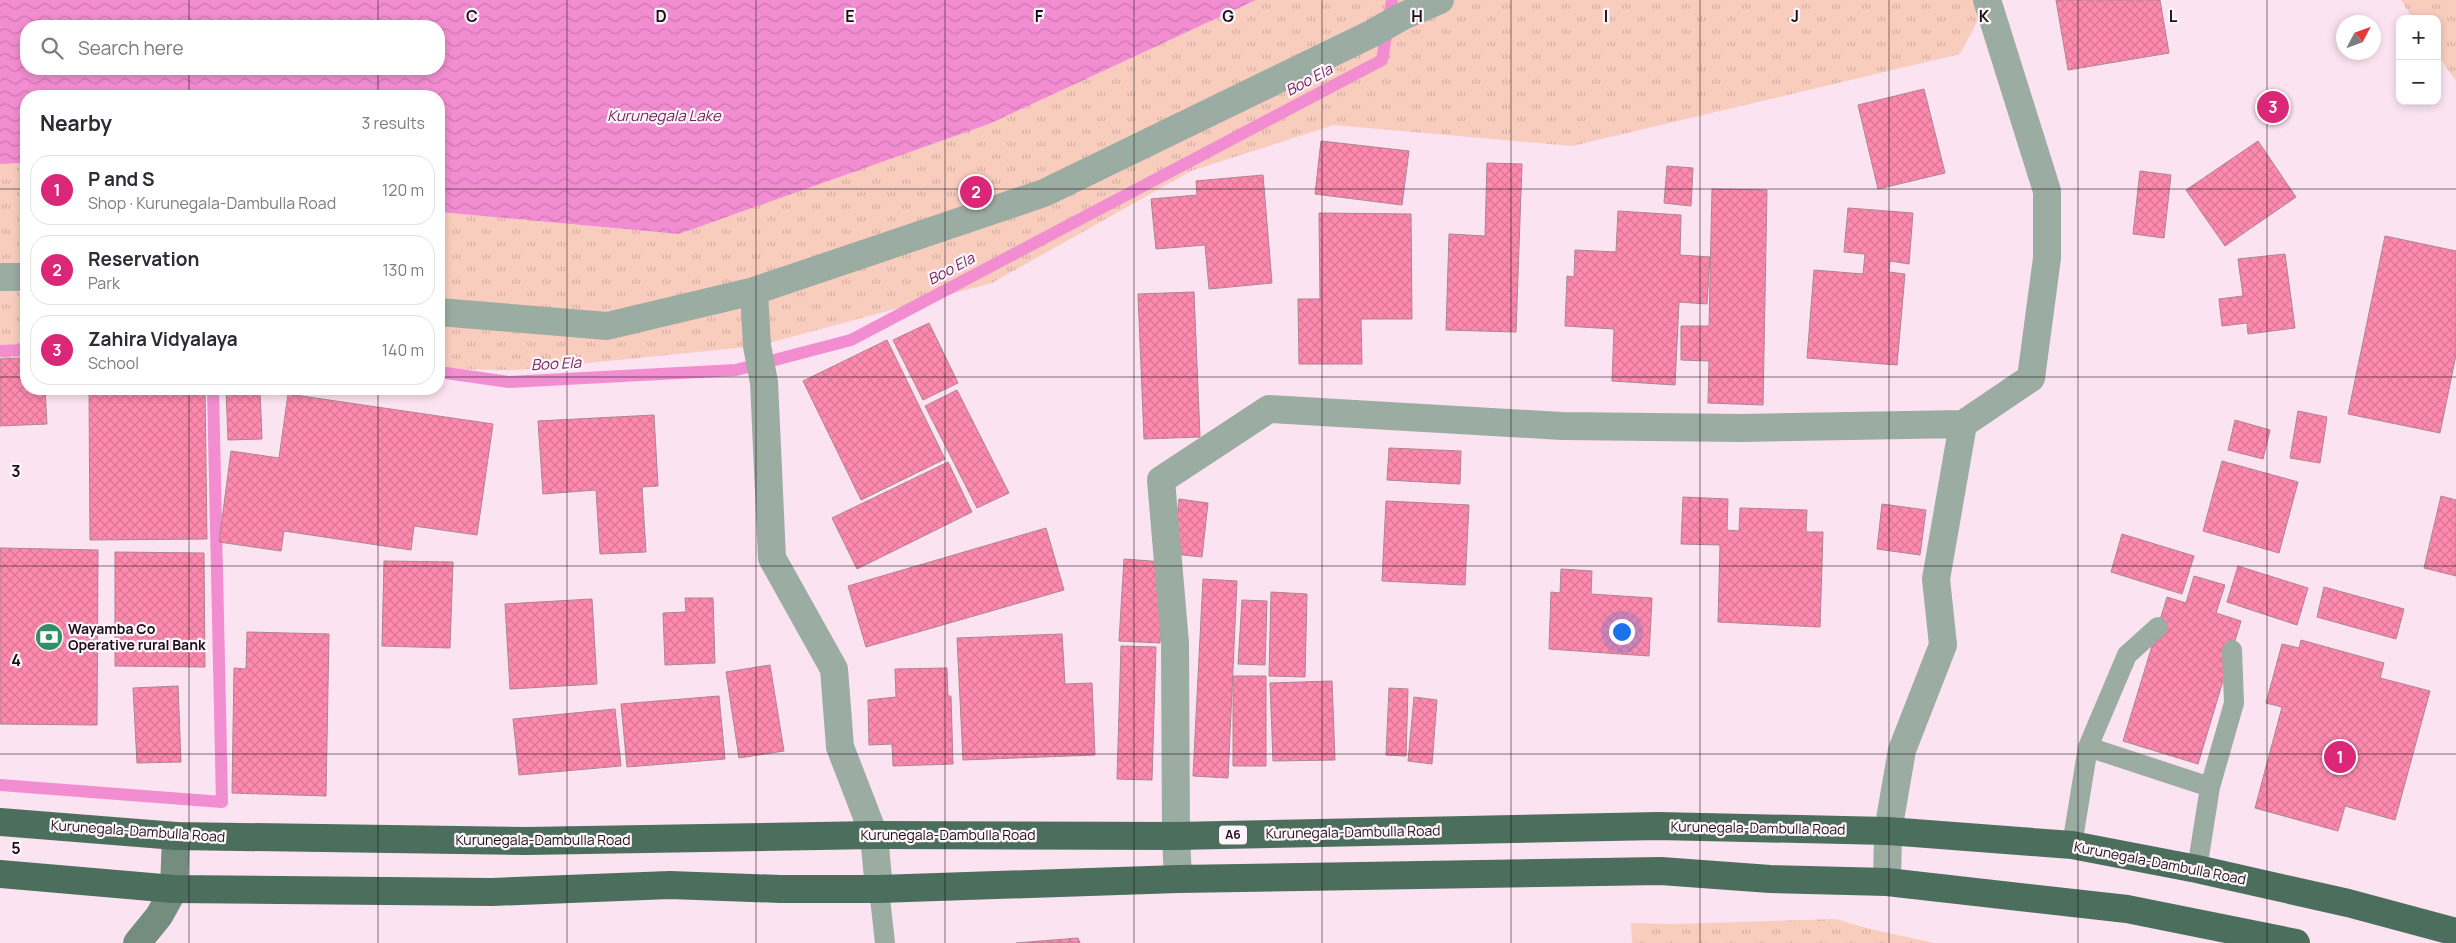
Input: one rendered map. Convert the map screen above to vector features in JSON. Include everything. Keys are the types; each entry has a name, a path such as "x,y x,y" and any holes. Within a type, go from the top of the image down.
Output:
{"highway":[{"name":"Kurunegala-Dambulla Road","path":"0,822 176,836 535,841 874,834 1176,836 1658,826 1888,831 2072,845 2197,869 2348,903 2456,932"},
{"path":"0,874 174,889 492,892 670,885 780,889 879,889 1178,879 1661,871 1770,879 1887,882 2127,909 2296,943"}],"main road":[{"path":"137,943 158,916 174,889 176,836"}],"street":[{"path":"445,312 607,326 754,291 1044,192 1373,33 1401,17 1440,0"},
{"path":"1178,879 1175,643 1161,480 1269,409 1562,426 1742,428 1963,424 2031,378 2047,258 2047,191 1987,0"},
{"path":"0,277 20,277"},
{"path":"754,291 757,346 764,382 772,558 834,669 840,748 874,834 879,889"},
{"path":"1887,882 1888,831 1902,750 1943,645 1936,578 1963,424"}],"lane":[{"path":"2072,845 2088,747 2127,655 2158,627"},
{"path":"2197,869 2210,786 2234,704 2232,650"},
{"path":"2088,747 2210,786"},
{"path":"879,889 885,943"}],"green space":[{"path":"1256,0 1981,0 1985,7 1960,54 1572,146 1334,125 1191,171 992,283 757,346 518,370 445,369 445,213 679,234 989,124"},
{"path":"2401,0 2456,0 2456,81 2441,60 2441,15 2410,15"},
{"path":"20,163 20,364 0,364 0,164"},
{"path":"1836,919 1870,929 1934,943 1632,943 1631,923 1671,924"}],"water":[{"name":"Kurunegala Lake","path":"0,0 1256,0 989,124 679,234 445,213 445,90 20,90 20,163 0,164"}],"building":[{"path":"2056,0 2160,0 2169,53 2068,70"},
{"path":"1924,89 1945,173 1878,189 1858,105"},
{"path":"1321,141 1409,151 1402,205 1315,194"},
{"path":"2258,141 2296,197 2225,246 2186,190"},
{"path":"1487,163 1522,164 1516,332 1446,330 1449,234 1485,236"},
{"path":"1667,166 1693,168 1691,206 1664,203"},
{"path":"2140,171 2171,175 2164,238 2133,234"},
{"path":"1263,175 1272,283 1209,289 1205,245 1156,249 1151,199 1197,195 1196,181"},
{"path":"1712,189 1767,190 1763,405 1708,403 1709,361 1681,360 1681,326 1709,326"},
{"path":"1848,208 1913,213 1909,264 1890,261 1889,272 1905,274 1897,365 1807,358 1814,270 1863,274 1865,254 1844,252"},
{"path":"1618,211 1681,215 1680,255 1710,257 1707,304 1679,302 1675,385 1612,381 1614,329 1565,326 1567,276 1574,277 1575,250 1616,252"},
{"path":"1319,213 1411,214 1412,319 1361,319 1362,364 1299,364 1298,299 1320,299"},
{"path":"2385,236 2456,251 2456,355 2440,433 2348,414"},
{"path":"2285,254 2295,328 2248,334 2247,323 2222,326 2219,299 2243,296 2238,259"},
{"path":"1194,292 1200,437 1144,439 1138,294"},
{"path":"929,323 958,383 923,400 893,340"},
{"path":"887,340 945,459 861,500 803,381"},
{"path":"20,358 20,395 45,395 47,424 0,426 0,359"},
{"path":"957,390 1009,493 977,508 925,406"},
{"path":"89,395 205,395 207,539 90,540"},
{"path":"226,395 260,395 262,439 228,440"},
{"path":"288,395 493,424 477,535 414,526 411,550 284,531 281,551 219,542 231,451 279,458"},
{"path":"2298,411 2327,417 2320,463 2290,458"},
{"path":"654,415 658,486 642,487 646,552 600,554 596,490 543,494 538,421"},
{"path":"2235,420 2270,430 2263,459 2228,450"},
{"path":"1389,448 1461,451 1460,484 1387,480"},
{"path":"2222,461 2298,482 2279,553 2203,531"},
{"path":"948,462 972,512 857,569 832,518"},
{"path":"2441,496 2456,500 2456,576 2424,568"},
{"path":"1683,497 1728,499 1727,530 1739,531 1740,508 1807,510 1806,532 1823,532 1820,627 1718,622 1720,545 1681,544"},
{"path":"1179,499 1208,503 1202,557 1174,554"},
{"path":"1386,501 1469,505 1465,585 1382,581"},
{"path":"1882,504 1926,510 1920,555 1877,549"},
{"path":"1046,528 1064,590 866,647 848,586"},
{"path":"2122,534 2194,556 2182,594 2111,572"},
{"name":"Wayamba Co Operative rural Bank","path":"0,548 98,550 97,725 0,724"},
{"path":"115,552 204,553 205,667 115,666"},
{"path":"1124,559 1164,562 1160,643 1119,641"},
{"path":"384,561 453,562 450,648 382,646"},
{"path":"2238,566 2308,588 2297,625 2227,602"},
{"path":"1561,569 1592,571 1591,594 1652,598 1649,656 1549,649 1551,592 1560,593"},
{"path":"2194,576 2225,585 2216,613 2241,621 2198,764 2123,741 2167,597 2186,603"},
{"path":"1203,579 1237,581 1228,778 1193,776"},
{"path":"2324,587 2404,609 2396,639 2317,617"},
{"path":"1271,592 1307,594 1305,677 1269,676"},
{"path":"685,598 713,598 715,663 665,665 663,613 686,612"},
{"path":"592,599 597,684 510,689 505,604"},
{"path":"1242,600 1267,601 1265,665 1238,664"},
{"path":"247,632 329,634 326,796 232,793 234,668 246,669"},
{"path":"1062,634 1065,684 1092,683 1095,755 963,760 957,638"},
{"path":"2301,640 2384,663 2380,678 2430,691 2395,820 2345,806 2338,831 2255,808 2282,707 2266,703 2282,644 2299,648"},
{"path":"1121,646 1156,647 1152,780 1117,779"},
{"path":"770,665 784,751 739,758 726,672"},
{"path":"947,668 948,696 951,696 953,764 893,766 892,744 869,745 868,700 896,697 895,669"},
{"path":"1233,676 1266,676 1266,766 1233,766"},
{"path":"1332,681 1335,760 1273,761 1270,683"},
{"path":"178,686 181,762 137,763 133,688"},
{"path":"1389,688 1408,689 1406,756 1386,755"},
{"path":"719,696 725,759 627,767 621,704"},
{"path":"1414,697 1437,700 1432,764 1408,761"},
{"path":"615,709 621,766 519,775 513,719"},
{"path":"1078,938 1080,943 1016,943"}],"waterway":[{"name":"Boo Ela","path":"445,373 509,382 736,370 851,340 1382,60 1392,0"},
{"name":"Boo Ela","path":"0,351 20,350"},
{"path":"0,785 222,802 213,395"}],"place":[{"name":"Zahira Vidyalaya","path":"2273,107"},
{"name":"Reservation","path":"976,192"},
{"name":"Wayamba Co Operative rural Bank","path":"49,637"},
{"name":"P and S","path":"2340,757"}]}
